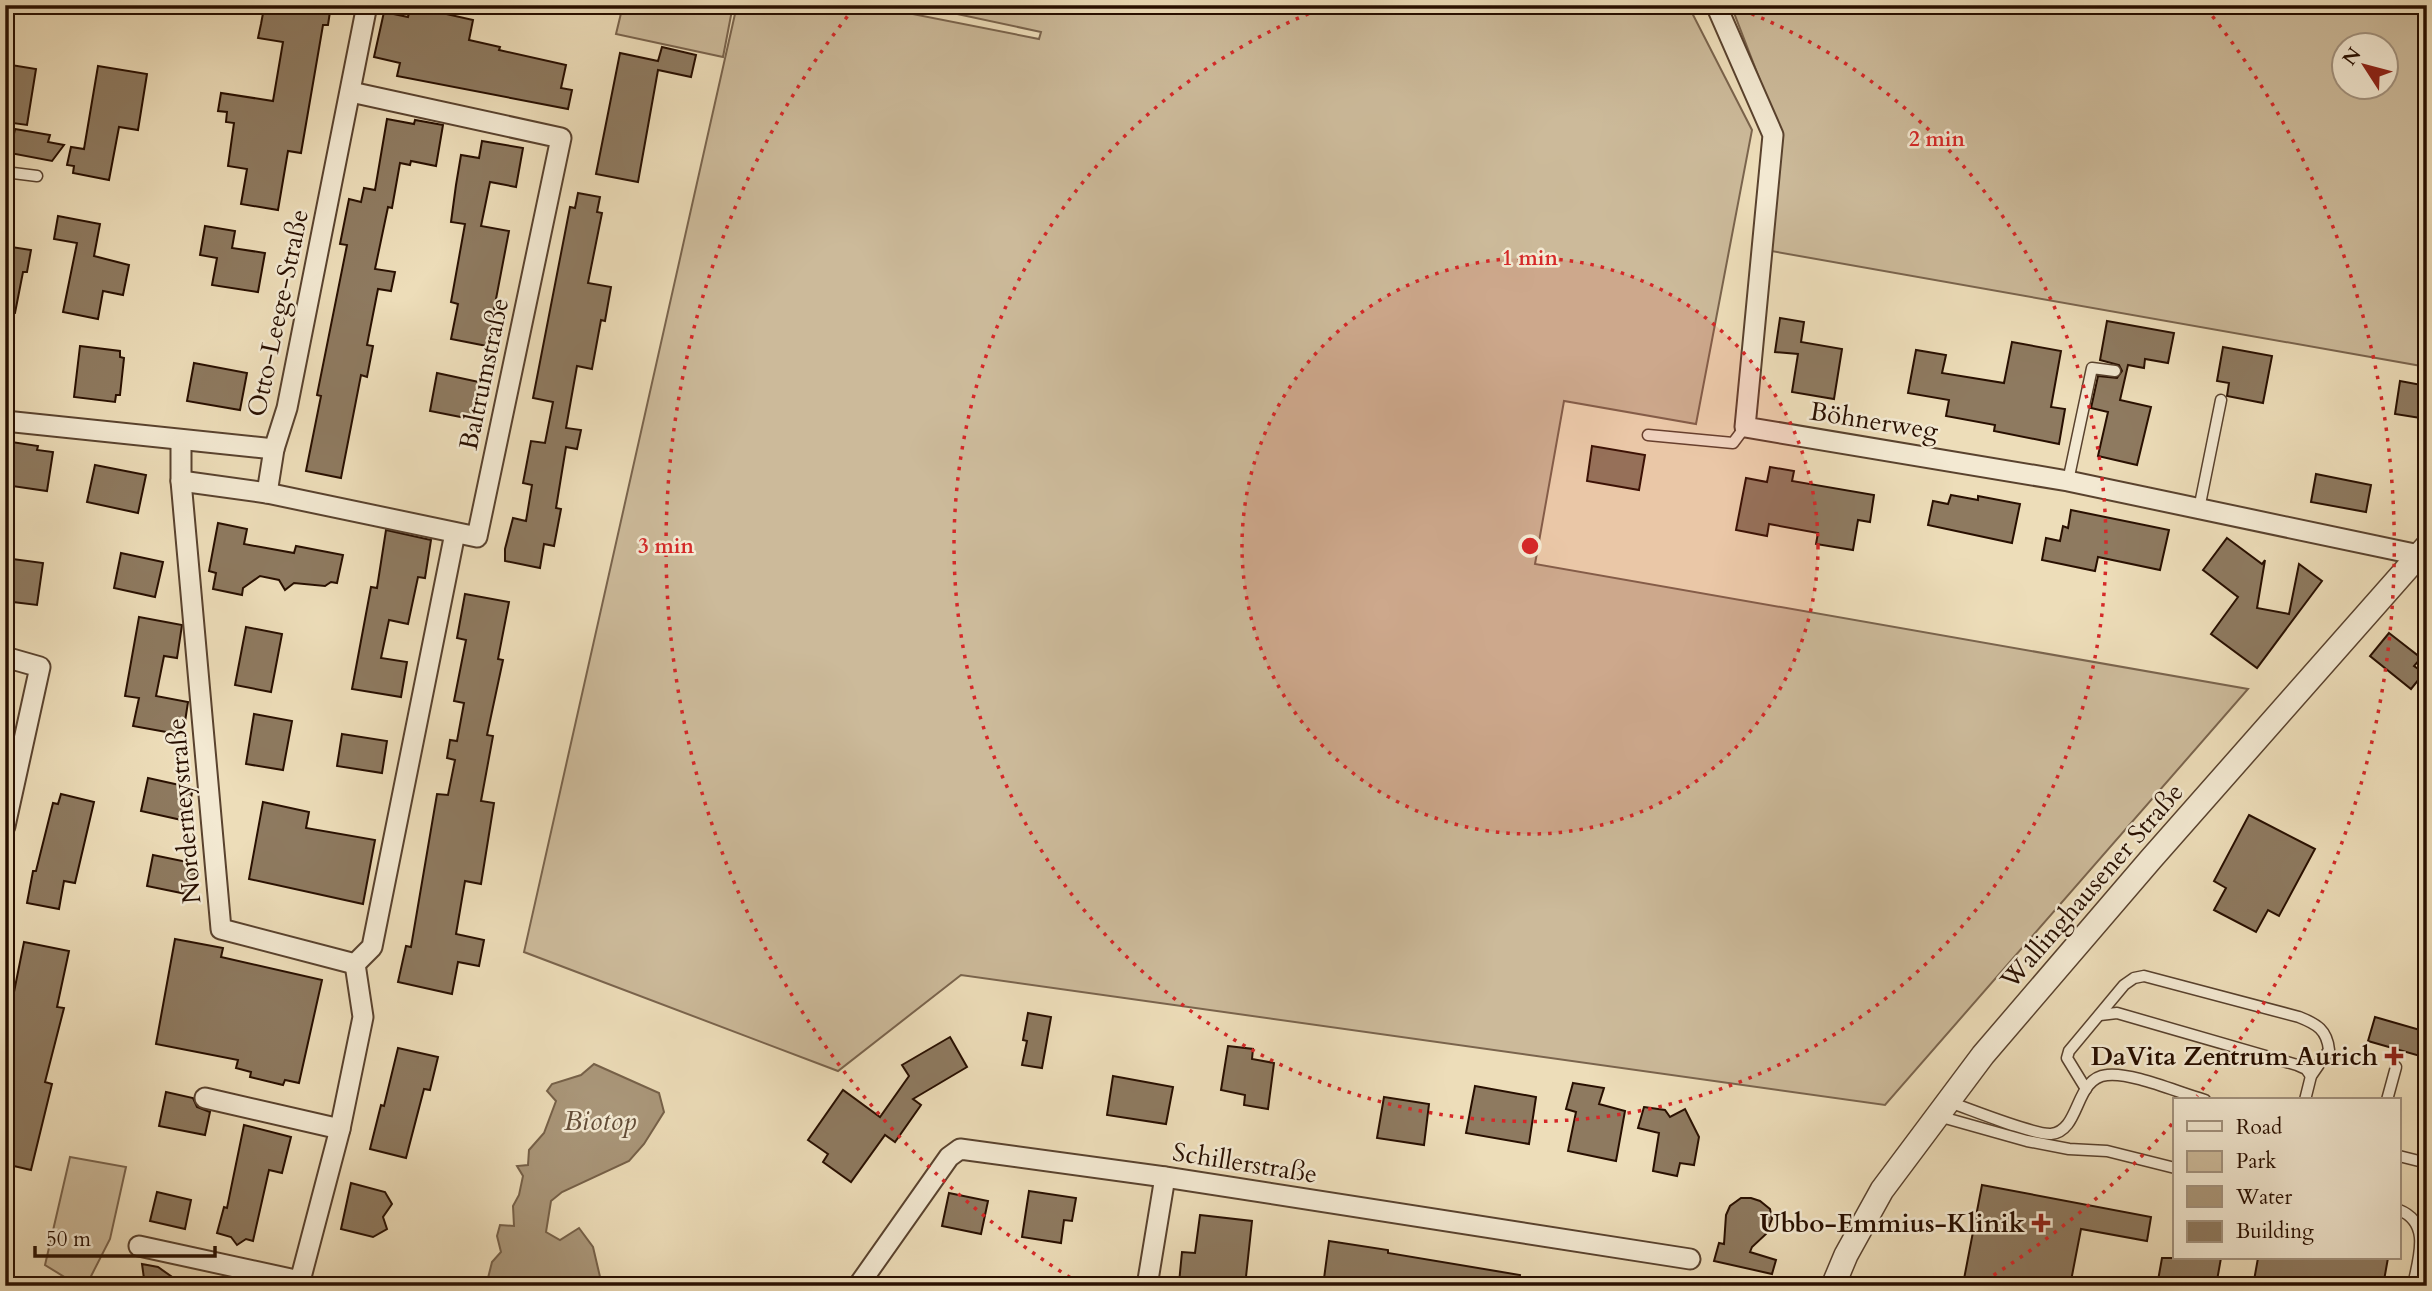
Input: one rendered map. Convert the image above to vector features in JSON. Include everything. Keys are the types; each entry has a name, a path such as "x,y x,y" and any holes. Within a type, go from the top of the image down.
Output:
{"street":[{"name":"Otto-Leege-Straße","path":"5,421 274,449 287,408 367,5"},
{"path":"1716,5 1773,135 1745,427"},
{"name":"Baltrumstraße","path":"351,92 561,138 477,537 455,533"},
{"name":"Böhnerweg","path":"1745,427 2068,481 2199,509 2423,551"},
{"name":"Norderneystraße","path":"181,440 181,481 221,929 355,964"},
{"path":"267,493 274,449"},
{"path":"139,1246 300,1283 340,1129 363,1017 355,964 372,947 455,533 267,493 181,481"},
{"name":"Wallinghausener Straße","path":"1833,1286 1846,1255 1882,1190 1983,1055 2423,551"},
{"path":"5,657 40,667 5,826"},
{"path":"205,1098 340,1129"},
{"name":"Schillerstraße","path":"858,1286 949,1157 960,1149 1165,1177 1690,1259"},
{"path":"1147,1286 1165,1177"}],"lane":[{"path":"5,172 37,176"},
{"path":"2068,481 2092,368 2115,372"},
{"path":"2199,509 2221,400"},
{"path":"1648,436 1733,443 1745,427"},
{"path":"2086,1089 2067,1058 2069,1051 2124,985 2134,978 2144,976 2300,1017 2317,1024 2325,1033 2329,1050 2311,1076 2306,1098"},
{"path":"2099,1015 2117,1013 2297,1065 2306,1069 2311,1076"},
{"path":"2387,1098 2396,1067"},
{"path":"2069,1149 2068,1125 2086,1089 2093,1080 2104,1075 2121,1075 2198,1098"},
{"path":"1943,1109 2051,1134 2068,1125"},
{"path":"1943,1109 2027,1141 2069,1149 2107,1151 2173,1168"},
{"path":"2400,1156 2427,1163"},
{"path":"2400,1211 2423,1232 2413,1286"}],"green space":[{"path":"623,5 733,5 723,57 616,34"},
{"path":"737,5 867,5 1039,39 1041,32 915,5 1047,5 1046,13 1049,5 1688,5 1752,130 1696,424 1564,401 1535,564 2248,689 1885,1105 961,975 838,1071 524,952"},
{"path":"1731,5 2427,5 2427,367 1771,251 1781,135"},
{"path":"70,1157 126,1167 110,1239 86,1286 79,1286 45,1265"}],"water":[{"name":"Biotop","path":"594,1064 659,1093 664,1112 644,1144 629,1161 562,1192 551,1201 546,1232 560,1240 579,1228 593,1247 600,1286 486,1286 492,1262 501,1252 497,1236 500,1225 514,1226 513,1206 519,1195 523,1176 517,1166 528,1165 529,1150 544,1133 556,1101 547,1091 552,1084 581,1075"}],"building":[{"path":"291,5 331,5 328,25 323,25 301,153 288,151 278,210 241,204 247,169 228,166 234,123 226,122 227,112 218,111 221,93 273,101 283,42 258,38 264,8 290,12"},
{"path":"411,5 434,5 433,11 473,20 469,40 500,47 499,50 566,65 561,88 572,90 568,109 397,76 400,63 374,57 384,12 408,17"},
{"path":"662,47 696,55 691,77 658,70 638,182 596,174 620,53 658,61"},
{"path":"5,64 36,69 27,125 5,122"},
{"path":"98,66 147,74 138,130 119,127 109,180 73,173 74,166 67,165 71,147 84,149"},
{"path":"387,119 443,125 436,166 411,161 410,165 400,163 392,208 388,207 375,269 395,272 391,291 378,289 367,345 373,346 367,377 361,375 341,478 306,471 321,396 317,395 347,245 340,244 349,199 361,202 364,188 375,190"},
{"path":"15,129 50,135 48,142 64,145 52,161 10,153"},
{"path":"482,141 523,148 516,187 490,182 481,226 509,231 487,346 451,339 458,304 451,302 465,224 451,222 456,185 461,155 479,158"},
{"path":"578,193 600,197 597,212 602,213 588,283 611,287 605,321 601,320 592,369 577,366 566,428 581,430 577,449 566,447 556,508 561,509 554,546 544,544 540,568 505,561 505,549 513,518 526,521 532,485 523,483 531,441 545,443 553,402 533,398 570,207 575,208"},
{"path":"58,216 100,224 94,256 129,265 123,295 103,291 98,319 63,312 77,243 54,239"},
{"path":"205,226 235,231 232,248 265,253 258,292 212,285 217,258 200,255"},
{"path":"5,246 31,250 27,272 23,272 15,313 5,312"},
{"path":"1780,318 1804,322 1801,342 1842,349 1834,399 1792,392 1798,354 1775,352"},
{"path":"2107,321 2174,333 2168,363 2145,359 2144,368 2128,365 2120,400 2151,407 2137,465 2098,456 2108,412 2091,408 2098,376 2117,378 2122,371 2119,365 2100,360"},
{"path":"2012,342 2061,351 2051,407 2065,409 2059,444 1994,431 1995,425 1946,416 1949,400 1908,393 1916,350 1946,355 1942,373 2004,383"},
{"path":"80,346 120,351 120,357 124,358 120,395 116,395 115,402 74,397"},
{"path":"2223,347 2272,356 2263,403 2227,396 2229,383 2217,381"},
{"path":"194,363 247,373 240,410 187,401"},
{"path":"437,373 479,382 471,419 430,411"},
{"path":"2400,381 2427,386 2427,419 2395,414"},
{"path":"5,441 38,446 37,450 53,452 47,491 5,485"},
{"path":"1592,446 1645,455 1639,490 1587,481"},
{"path":"95,465 146,475 138,513 87,502"},
{"path":"1770,467 1794,471 1792,481 1874,495 1870,522 1858,520 1853,550 1816,544 1818,533 1769,524 1767,536 1736,530 1746,478 1767,482"},
{"path":"2316,474 2371,485 2366,512 2311,502"},
{"path":"1951,495 1978,500 1978,496 2020,504 2012,543 1928,525 1933,501 1948,504"},
{"path":"2071,510 2169,530 2160,570 2098,557 2095,571 2042,560 2046,538 2060,541 2063,526 2068,528"},
{"path":"218,523 247,529 244,544 294,553 296,546 343,555 337,583 331,582 325,586 294,583 285,590 279,580 260,576 243,588 242,595 213,589 216,573 209,571"},
{"path":"386,530 431,540 425,578 418,577 408,624 389,620 381,658 407,662 401,697 352,689 371,587 377,588"},
{"path":"2227,538 2262,564 2265,560 2257,608 2289,614 2299,564 2322,581 2257,668 2211,634 2238,597 2203,570"},
{"path":"121,553 163,562 155,597 114,588"},
{"path":"5,558 43,563 37,605 5,601"},
{"path":"465,594 509,602 498,659 503,660 487,735 493,736 481,801 494,803 481,884 465,881 456,934 484,940 479,966 458,962 452,994 398,982 406,946 411,947 437,794 448,795 455,760 447,758 450,740 457,741 464,703 454,701 466,640 457,638"},
{"path":"139,617 182,625 177,658 164,656 156,696 188,702 183,735 133,726 139,698 125,696"},
{"path":"246,627 282,634 271,692 235,685"},
{"path":"2389,633 2421,658 2414,666 2424,673 2411,689 2370,656"},
{"path":"254,714 292,721 283,770 246,764"},
{"path":"342,734 387,741 382,773 337,766"},
{"path":"148,778 193,788 186,821 141,811"},
{"path":"61,794 94,802 75,883 64,881 59,909 27,903 33,871 36,871 53,803 58,804"},
{"path":"263,802 309,812 306,828 375,840 363,904 249,879"},
{"path":"2249,815 2315,849 2279,916 2268,910 2256,932 2214,910 2226,888 2214,881"},
{"path":"153,855 197,864 191,895 147,886"},
{"path":"175,939 223,948 221,957 322,980 299,1083 285,1080 283,1085 250,1077 251,1072 236,1068 238,1060 156,1044"},
{"path":"24,942 69,951 57,1007 64,1008 45,1082 52,1084 31,1170 5,1164 5,1012 10,1012"},
{"path":"1028,1013 1051,1017 1042,1068 1022,1065 1027,1041 1023,1040"},
{"path":"2375,1017 2427,1032 2427,1058 2368,1041"},
{"path":"950,1037 967,1067 913,1099 921,1105 895,1142 885,1135 851,1182 823,1162 828,1154 808,1140 843,1090 880,1117 909,1076 902,1065"},
{"path":"1228,1046 1253,1049 1252,1059 1274,1063 1268,1109 1244,1105 1245,1095 1221,1090"},
{"path":"398,1048 438,1057 430,1090 424,1089 406,1158 370,1149"},
{"path":"1113,1076 1173,1087 1166,1124 1107,1115"},
{"path":"1573,1083 1604,1088 1599,1104 1625,1111 1616,1161 1568,1151 1576,1112 1566,1109"},
{"path":"1475,1086 1536,1097 1529,1144 1466,1133"},
{"path":"166,1092 193,1098 197,1107 210,1112 205,1135 159,1126"},
{"path":"1384,1097 1429,1104 1424,1145 1377,1138"},
{"path":"1644,1107 1665,1110 1670,1117 1685,1109 1699,1137 1694,1165 1680,1163 1677,1176 1653,1171 1659,1133 1638,1128"},
{"path":"244,1125 291,1137 282,1173 269,1170 253,1241 246,1239 237,1245 231,1237 217,1233 224,1207 227,1208"},
{"path":"351,1183 385,1192 392,1204 383,1217 387,1229 373,1237 341,1229"},
{"path":"1982,1185 2151,1217 2147,1241 2081,1229 2070,1286 1997,1286 1964,1279"},
{"path":"1029,1191 1076,1198 1072,1221 1064,1220 1061,1243 1022,1237"},
{"path":"157,1192 191,1200 185,1229 150,1221"},
{"path":"949,1193 988,1201 981,1234 942,1226"},
{"path":"1741,1198 1760,1201 1770,1209 1772,1219 1766,1234 1750,1252 1776,1260 1772,1274 1714,1261 1719,1243 1724,1244 1726,1215 1730,1206"},
{"path":"1200,1215 1252,1221 1245,1286 1179,1283 1182,1252 1195,1253"},
{"path":"1329,1241 1520,1275 1519,1286 1323,1286"},
{"path":"2162,1258 2221,1260 2216,1286 2157,1286"},
{"path":"2258,1260 2388,1260 2383,1286 2253,1286"},
{"path":"142,1264 158,1267 185,1286 145,1286"}],"place":[{"name":"DaVita Zentrum Aurich","path":"2394,1056"},
{"name":"Ubbo-Emmius-Klinik","path":"2041,1223"}]}
